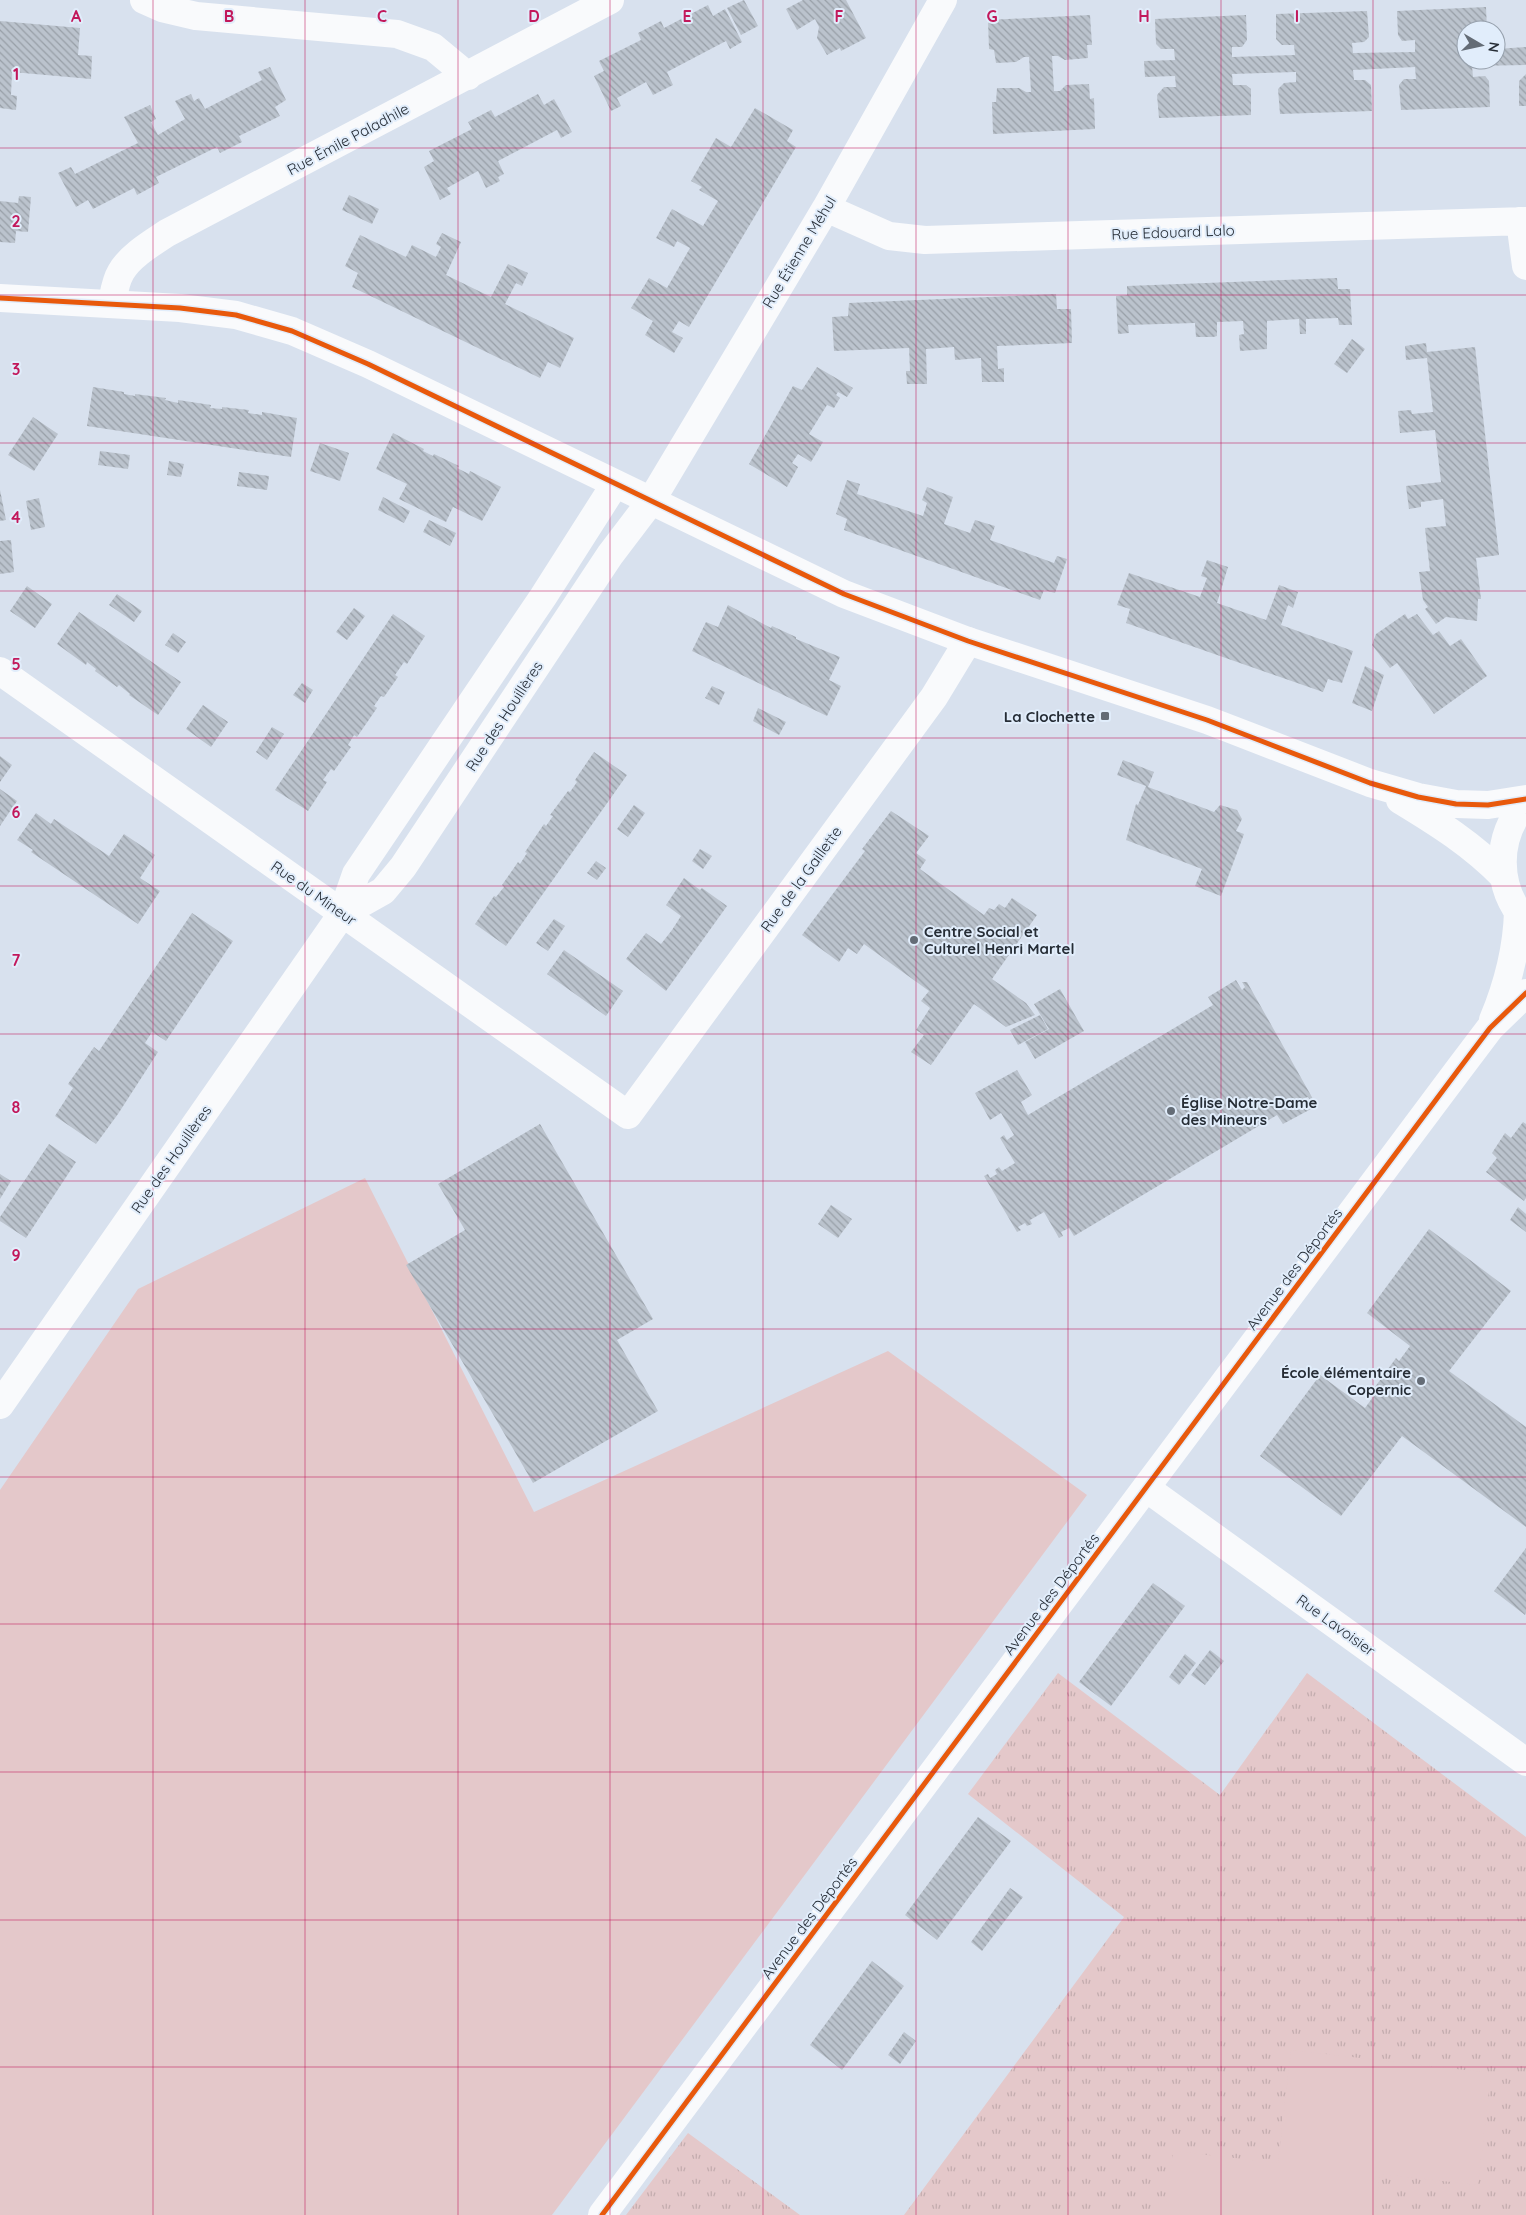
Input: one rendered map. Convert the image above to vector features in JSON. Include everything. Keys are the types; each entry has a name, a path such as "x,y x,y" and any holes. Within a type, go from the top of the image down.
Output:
{"street":[{"path":"144,0 178,13 196,16 397,34 432,47 468,76"},
{"name":"Rue Émile Paladhile","path":"112,303 117,281 122,270 141,252 167,233 610,0"},
{"name":"Rue Étienne Méhul","path":"651,501 826,208 943,0"},
{"name":"Rue Edouard Lalo","path":"826,208 889,236 925,240 1523,221"},
{"path":"1523,221 1526,266"},
{"path":"0,298 112,303 220,312 252,318 292,331 368,364 844,594 968,641 1157,702 1370,783 1418,797 1456,804 1488,805 1526,800"},
{"name":"Rue des Houillères","path":"0,1405 342,914 356,874 537,606 615,484"},
{"name":"Rue des Houillères","path":"342,914 383,891 404,867 610,555 651,501"},
{"name":"Rue de la Gaillette","path":"628,1115 934,697 968,641"},
{"name":"Rue du Mineur","path":"0,670 628,1115"},
{"path":"1370,783 1464,840 1485,857 1504,877"},
{"path":"1522,917 1511,900 1502,865 1505,841 1514,818 1526,800"},
{"name":"Avenue des Déportés","path":"1490,1028 1507,984 1522,917"},
{"name":"Avenue des Déportés","path":"602,2215 1490,1028 1526,993"},
{"name":"Rue Lavoisier","path":"1146,1488 1526,1762"}],"green space":[{"path":"365,1178 534,1512 888,1351 1087,1495 552,2215 0,2215 0,1490 138,1289"},
{"path":"1058,1673 1220,1795 1307,1673 1526,1837 1526,2215 904,2215 1124,1917 968,1794"},
{"path":"1291,2050 1491,2073 1478,2185 1380,2174 1375,2215 1165,2215 1173,2151 1278,2163"},
{"path":"688,2133 800,2215 626,2215"}],"building":[{"path":"744,0 758,26 741,35 727,8"},
{"path":"803,0 846,0 866,38 841,51 840,48 827,55 817,38 819,27 815,19 797,30 786,9"},
{"path":"708,5 713,16 725,9 742,42 730,49 726,41 667,72 673,85 653,95 646,82 617,98 621,106 611,111 594,76 604,71 599,61 641,40 638,33 661,21 664,28"},
{"path":"1486,7 1487,20 1456,20 1456,70 1472,70 1473,77 1485,76 1489,81 1490,107 1401,110 1399,85 1404,79 1416,79 1415,67 1353,70 1354,80 1365,80 1371,85 1372,111 1280,114 1278,89 1284,83 1296,82 1296,72 1232,74 1233,85 1246,85 1251,89 1251,115 1159,118 1157,95 1164,87 1176,87 1175,76 1145,77 1144,61 1175,60 1174,49 1161,49 1156,44 1155,19 1246,15 1247,40 1242,47 1232,47 1232,57 1295,55 1294,45 1282,45 1276,39 1276,14 1367,11 1369,37 1364,42 1352,43 1353,53 1415,52 1415,40 1402,41 1398,35 1397,11"},
{"path":"1090,15 1092,45 1087,45 1088,58 1065,60 1058,56 1052,56 1054,91 1060,91 1066,85 1089,84 1090,99 1094,98 1095,129 993,134 992,102 996,102 997,88 1019,88 1026,92 1031,92 1029,57 1024,57 1016,62 996,63 994,50 989,49 988,20"},
{"path":"0,21 80,28 78,55 92,56 91,79 12,72 11,95 17,96 16,110 0,108"},
{"path":"1526,47 1526,65 1506,65 1506,48"},
{"path":"270,67 286,100 275,107 280,116 239,136 242,142 220,153 217,147 156,177 159,183 137,195 134,188 93,209 88,200 76,207 58,173 71,167 75,174 138,143 124,117 150,105 156,119 151,122 158,135 185,119 175,101 191,94 194,101 199,98 205,109 262,80 258,72"},
{"path":"1526,74 1526,106 1519,106 1519,81"},
{"path":"538,94 544,105 554,99 572,132 561,138 557,130 498,161 504,174 498,177 500,181 486,188 478,171 447,188 451,194 440,200 424,167 434,161 429,151 472,129 468,122 491,110 495,117"},
{"path":"755,108 793,130 787,141 796,147 689,327 679,321 672,332 683,338 674,353 645,335 653,321 631,308 649,278 667,288 690,248 677,241 674,247 656,238 672,209 703,226 718,201 699,190 702,187 691,181 716,138 731,147"},
{"path":"349,195 379,209 372,224 342,210"},
{"path":"19,196 31,197 28,232 16,231 15,243 0,242 0,201 18,203"},
{"path":"442,233 461,242 446,275 491,297 508,264 528,273 522,286 516,283 505,304 574,338 560,368 548,362 540,378 352,287 358,273 345,266 360,235 406,257 412,245 436,257 441,247 436,244"},
{"path":"1337,278 1338,289 1350,289 1352,325 1339,325 1338,318 1306,319 1306,334 1300,334 1299,319 1267,321 1267,349 1240,351 1239,335 1244,334 1243,321 1217,322 1217,336 1213,337 1196,337 1195,323 1128,325 1129,333 1118,334 1116,296 1127,295 1127,286"},
{"path":"1056,294 1057,309 1071,309 1072,343 997,346 998,369 1004,368 1004,382 982,382 981,358 955,360 954,347 926,349 927,384 907,384 906,371 910,371 909,348 834,351 832,317 848,316 849,303"},
{"path":"1352,339 1365,349 1347,373 1334,364"},
{"path":"1426,343 1427,352 1475,347 1499,555 1476,558 1481,599 1478,599 1477,621 1446,617 1436,624 1425,609 1428,607 1423,600 1419,572 1430,571 1425,528 1446,526 1443,499 1421,502 1421,507 1409,509 1406,486 1441,482 1435,430 1400,433 1398,411 1411,410 1412,414 1433,412 1427,358 1406,360 1405,346"},
{"path":"817,367 853,388 847,397 838,392 836,395 840,398 834,408 827,405 809,434 823,442 811,462 798,454 792,463 798,467 787,487 749,464 793,386 802,390"},
{"path":"93,387 124,392 124,394 135,396 135,394 166,398 165,400 178,403 178,400 211,405 210,408 222,409 222,407 249,410 248,413 262,415 262,412 297,418 291,457 87,426"},
{"path":"33,417 58,434 34,471 8,455"},
{"path":"393,433 424,449 423,451 433,456 434,454 459,466 457,468 469,474 470,471 501,487 482,521 453,507 446,522 399,499 407,484 376,469"},
{"path":"320,443 349,453 340,481 310,471"},
{"path":"100,451 130,455 128,469 98,465"},
{"path":"169,461 184,464 181,477 167,475"},
{"path":"239,472 269,476 267,490 237,486"},
{"path":"847,480 860,484 857,494 923,516 927,503 922,500 927,487 953,497 944,524 970,533 975,520 995,526 990,540 1054,563 1057,556 1067,559 1055,593 1044,590 1040,600 844,530 847,519 836,514"},
{"path":"0,490 6,520 0,521"},
{"path":"383,497 410,511 404,523 378,510"},
{"path":"39,498 45,527 31,530 26,501"},
{"path":"429,520 456,533 450,546 423,532"},
{"path":"11,540 14,572 0,574 0,541"},
{"path":"1207,560 1228,567 1217,603 1266,620 1279,585 1298,592 1293,608 1288,605 1281,625 1353,651 1342,683 1328,679 1323,692 1126,623 1130,609 1117,605 1129,573 1200,597 1207,578 1201,576"},
{"path":"27,586 52,604 35,628 10,611"},
{"path":"117,594 142,611 134,622 109,605"},
{"path":"728,605 771,628 772,626 796,637 796,639 840,657 829,680 841,686 827,716 692,651 706,622 718,627"},
{"path":"354,608 365,616 347,640 336,632"},
{"path":"79,612 181,682 158,715 129,695 119,685 117,687 95,671 96,669 87,662 86,665 57,644"},
{"path":"393,614 425,636 407,664 404,662 395,675 398,677 384,697 381,696 374,706 377,708 357,737 354,735 348,745 351,747 334,771 331,769 323,780 327,782 308,811 275,790"},
{"path":"1405,614 1408,619 1417,614 1433,635 1439,631 1450,646 1461,639 1487,676 1434,714 1397,663 1390,668 1372,645 1376,634"},
{"path":"173,633 186,642 178,653 165,645"},
{"path":"1365,666 1384,675 1372,711 1352,703"},
{"path":"302,683 313,690 305,703 293,695"},
{"path":"712,686 725,692 719,705 705,698"},
{"path":"203,705 228,722 211,747 186,729"},
{"path":"758,708 786,722 779,735 753,721"},
{"path":"272,727 284,734 267,760 256,752"},
{"path":"594,752 627,775 506,946 475,924 494,896 496,897 504,887 502,885 518,862 520,864 527,853 525,852 544,824 546,826 553,816 550,815 577,782 575,780"},
{"path":"0,756 12,765 0,782"},
{"path":"1123,760 1154,772 1148,787 1214,812 1220,805 1237,810 1242,819 1236,831 1244,834 1221,896 1195,886 1202,869 1126,840 1136,804 1138,805 1146,786 1117,775"},
{"path":"0,789 17,801 0,826"},
{"path":"634,805 645,813 628,837 617,829"},
{"name":"Centre Social et Culturel Henri Martel","path":"891,811 929,836 916,853 926,860 920,869 984,915 989,908 994,910 999,904 1005,908 1012,898 1037,915 992,979 1026,1003 1035,1015 1006,1027 974,1004 931,1065 911,1052 924,1035 916,1030 930,1008 921,1001 929,991 864,944 857,954 848,948 839,962 802,935 865,851 862,849"},
{"path":"36,813 51,824 54,819 109,856 124,834 155,855 140,878 160,891 138,924 31,852 33,850 17,840"},
{"path":"700,849 712,856 703,869 692,861"},
{"path":"596,861 606,868 597,880 587,873"},
{"path":"684,878 727,906 666,991 626,959 646,933 661,944 672,930 681,916 666,905"},
{"path":"192,913 233,941 166,1041 152,1032 145,1043 158,1052 96,1144 55,1116 73,1088 68,1084 94,1047 99,1051"},
{"path":"554,919 565,926 548,951 536,943"},
{"path":"564,950 623,991 606,1016 547,974"},
{"name":"Église Notre-Dame des Mineurs","path":"1236,980 1242,990 1245,987 1242,982 1247,982 1313,1099 1305,1098 1311,1109 1283,1124 1277,1115 1074,1236 1069,1228 1061,1232 1063,1236 1059,1238 1044,1212 1030,1220 1032,1224 1027,1226 1025,1223 1018,1227 1021,1230 1017,1232 984,1176 988,1174 990,1178 997,1174 995,1170 999,1167 1002,1171 1015,1163 1000,1138 1004,1135 1007,1140 1014,1135 1001,1113 990,1120 975,1093 1017,1070 1032,1095 1021,1102 1028,1115 1213,1005 1208,997"},
{"path":"1060,989 1084,1031 1035,1059 1025,1042 1049,1029 1034,1004"},
{"path":"1040,1015 1048,1029 1018,1045 1010,1030"},
{"path":"1523,1122 1526,1124 1526,1198 1524,1201 1486,1172 1497,1158 1492,1153 1505,1133 1511,1138"},
{"path":"540,1124 653,1319 617,1340 658,1411 533,1483 406,1265 465,1230 438,1184"},
{"path":"49,1144 76,1162 26,1238 0,1221 0,1217"},
{"path":"0,1174 11,1181 0,1199"},
{"path":"831,1205 852,1219 838,1238 818,1224"},
{"path":"1518,1207 1526,1214 1526,1232 1510,1220"},
{"name":"École élémentaire Copernic","path":"1429,1229 1511,1291 1449,1371 1526,1427 1526,1527 1402,1436 1341,1516 1260,1456 1320,1375 1365,1408 1378,1390 1375,1387 1396,1358 1399,1361 1410,1346 1367,1313"},
{"path":"1526,1548 1526,1613 1525,1615 1494,1591"},
{"path":"1153,1583 1185,1606 1111,1706 1079,1682"},
{"path":"1210,1650 1224,1661 1205,1685 1191,1675"},
{"path":"1185,1654 1196,1663 1179,1685 1169,1677"},
{"path":"978,1817 1011,1841 937,1940 905,1915"},
{"path":"1010,1888 1023,1897 982,1951 971,1942"},
{"path":"872,1961 904,1986 842,2070 810,2045"},
{"path":"904,2032 916,2041 900,2064 888,2055"}],"cycle path":[{"path":"0,298 180,308 236,315 292,331 368,364 844,594 968,641 1207,720 1370,783 1418,797 1456,804 1488,805 1526,799"},
{"path":"602,2215 1490,1028 1526,993"}],"place":[{"name":"La Clochette","path":"1105,716"},
{"name":"Centre Social et Culturel Henri Martel","path":"914,940"},
{"name":"Église Notre-Dame des Mineurs","path":"1171,1111"},
{"name":"École élémentaire Copernic","path":"1421,1381"}]}
